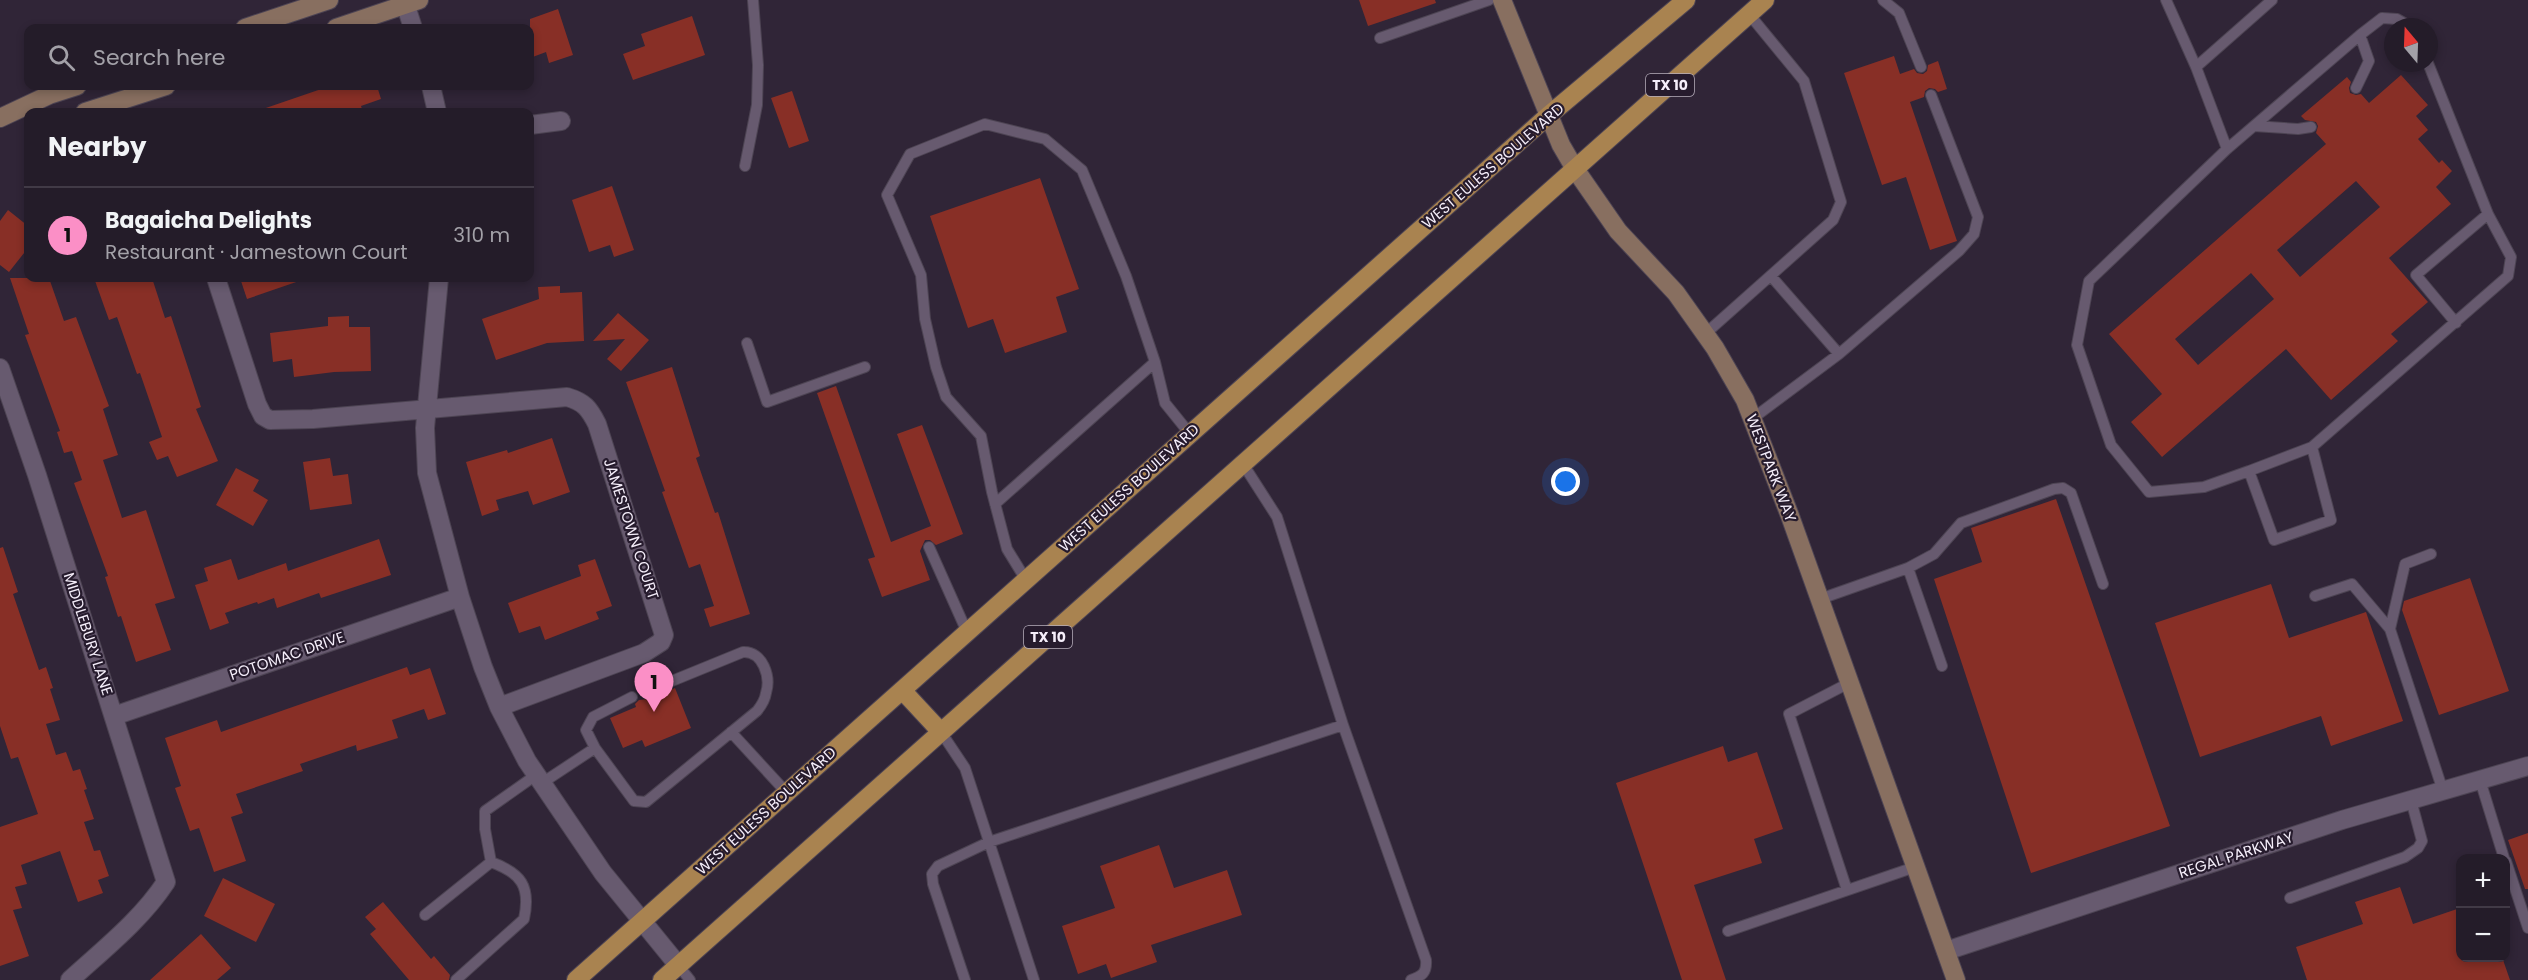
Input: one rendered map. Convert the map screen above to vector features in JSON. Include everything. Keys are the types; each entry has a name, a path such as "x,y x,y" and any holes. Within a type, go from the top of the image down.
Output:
{"main road":[{"name":"WEST EULESS BOULEVARD","path":"576,980 1550,115 1686,0"},
{"name":"TX 10","path":"662,980 1765,0"},
{"path":"902,690 940,732"}],"street":[{"path":"257,24 329,0"},
{"name":"WESTPARK WAY","path":"1502,0 1561,145 1575,169 1618,231 1676,293 1705,334 1745,400 1820,598 1956,980"},
{"path":"347,24 410,2 413,24"},
{"path":"0,119 49,95 65,90"},
{"path":"97,108 154,90"},
{"path":"432,90 436,108"},
{"path":"0,119 24,121"},
{"path":"534,124 561,121"},
{"path":"217,282 257,404 263,416 270,420 313,419 427,409"},
{"path":"439,282 425,428 427,473 460,597 483,668 499,707 539,779 603,873 678,965"},
{"name":"MIDDLEBURY LANE","path":"0,368 37,475 166,882 156,898 128,928 70,980"},
{"name":"JAMESTOWN COURT","path":"427,409 567,397 588,406 597,424 664,636 661,642 644,653 499,707"},
{"name":"POTOMAC DRIVE","path":"114,716 460,597"},
{"name":"REGAL PARKWAY","path":"1946,951 2342,820 2528,766"}],"lane":[{"path":"745,166 757,105 758,65 753,0"},
{"path":"1380,38 1489,0"},
{"path":"1883,0 1899,14 1921,67"},
{"path":"2166,0 2196,67 2227,149"},
{"path":"2196,67 2272,0"},
{"path":"1705,334 1833,220 1841,202 1804,81 1749,14"},
{"path":"2384,18 2360,35 2227,149 2089,281 2077,345 2111,445 2149,492 2204,487 2312,447 2456,324 2508,276 2511,257 2488,214 2432,72"},
{"path":"2356,88 2369,61 2360,35"},
{"path":"1752,419 1839,354 1959,251 1974,234 1978,217 1931,95"},
{"path":"1026,580 1007,549 981,436 946,397 936,368 925,319 921,275 887,195 910,154 985,124 1045,139 1082,170 1126,276 1155,362 1165,403 1190,434"},
{"path":"2254,126 2298,129 2311,127"},
{"path":"2456,324 2416,275 2488,214"},
{"path":"1771,276 1839,354"},
{"path":"747,343 767,402 865,367"},
{"path":"995,504 1155,362"},
{"path":"2249,471 2274,540 2331,520 2312,447"},
{"path":"1243,464 1277,517 1343,725 1426,960 1426,968 1422,976 1411,980"},
{"path":"1820,598 1908,568 1934,554 1961,523 2054,489 2063,488 2071,493 2103,584"},
{"path":"928,547 967,632"},
{"path":"2390,629 2405,564 2431,554"},
{"path":"1908,568 1942,666"},
{"path":"2314,596 2352,584 2390,629 2443,791"},
{"path":"632,697 593,717 588,723 587,735 634,801 646,802 757,711 766,694 765,670 759,658 750,652 743,652 645,692"},
{"path":"1847,890 1789,714 1849,682"},
{"path":"964,980 933,884 932,874 943,862 989,842 1343,725"},
{"path":"731,732 787,793"},
{"path":"940,732 965,768 1035,980"},
{"path":"491,862 485,829 485,811 595,748"},
{"path":"2480,780 2503,854"},
{"path":"2290,898 2405,857 2418,848 2422,842 2411,800"},
{"path":"425,915 491,862"},
{"path":"456,980 524,919 527,907 525,887 511,869 491,862"},
{"path":"1728,931 1915,867"},
{"path":"2510,875 2528,927"},
{"path":"678,965 690,980"}],"building":[{"path":"1359,0 1435,0 1436,3 1368,26"},
{"path":"558,9 573,55 549,63 546,52 534,56 534,24 530,24 530,19"},
{"path":"692,16 705,55 633,80 623,54 645,46 641,34"},
{"path":"1894,56 1900,74 1914,69 1917,73 1923,74 1927,71 1928,65 1938,61 1947,89 1938,92 1929,88 1925,91 1924,97 1910,102 1957,241 1930,250 1906,177 1882,185 1844,73"},
{"path":"2401,75 2428,105 2416,116 2428,130 2418,139 2439,163 2442,160 2452,171 2436,187 2451,204 2389,258 2428,302 2391,334 2398,341 2331,400 2286,349 2162,457 2131,422 2162,394 2109,334 2326,144 2316,133 2318,126 2316,122 2305,120 2301,116 2347,77 2351,82 2350,93 2361,94 2369,103","holes":["2356,181 2380,207 2300,277 2277,250","2251,273 2274,299 2198,365 2175,339"]},
{"path":"318,90 378,90 381,99 361,106 362,108 266,108"},
{"path":"792,91 809,141 789,148 771,98"},
{"path":"1040,178 1079,289 1056,297 1067,332 1005,353 993,319 968,328 930,216"},
{"path":"612,186 634,250 614,257 610,245 589,252 572,200"},
{"path":"8,210 24,223 24,253 9,272 0,265 0,221"},
{"path":"10,278 24,278 24,282 50,282 64,321 76,317 109,406 103,409 118,455 103,460 122,518 146,510 175,598 155,604 171,650 136,662 121,616 118,617 105,577 108,576 74,483 82,480 72,451 64,453 57,432 60,431 25,335 29,334"},
{"path":"95,282 153,282 165,318 171,316 201,407 196,409 218,461 177,477 168,456 157,460 149,442 162,437 140,373 137,374 117,317 109,320"},
{"path":"241,282 296,282 247,299"},
{"path":"560,286 560,293 582,292 584,341 547,343 496,360 482,319 539,299 538,287"},
{"path":"618,313 649,340 621,371 607,359 625,339 593,341"},
{"path":"349,316 349,327 370,327 371,371 334,372 294,377 292,359 273,362 270,333 328,326 328,317"},
{"path":"672,367 700,456 696,458 715,513 718,512 750,614 710,627 704,609 714,606 700,564 689,568 662,492 665,491 626,382"},
{"path":"836,386 891,542 931,526 897,434 922,425 963,534 936,545 930,540 925,540 920,551 930,580 882,597 868,559 875,557 817,393"},
{"path":"552,438 570,492 533,505 528,491 496,500 499,510 482,516 466,462 507,450 508,453"},
{"path":"330,458 333,476 348,474 352,504 310,510 303,462"},
{"path":"236,468 259,480 253,491 268,500 253,526 216,505"},
{"path":"2056,499 2170,826 2031,873 1934,579 1982,562 1971,528"},
{"path":"379,539 391,575 321,598 319,593 277,608 274,598 258,604 257,602 225,613 229,623 210,630 195,585 208,581 204,568 231,559 238,580 286,563 288,571"},
{"path":"3,547 18,592 13,594 39,670 46,667 53,688 50,689 60,720 46,724 56,755 66,752 73,771 80,769 87,789 84,790 94,819 84,822 94,851 100,850 109,876 98,880 103,893 78,902 60,851 21,865 27,884 15,887 22,908 13,910 29,956 0,966 0,827 38,814 18,757 11,759 0,726 0,548"},
{"path":"595,559 612,606 596,612 599,619 545,640 540,626 519,633 508,603 581,576 578,565"},
{"path":"2470,578 2509,691 2439,715 2402,610 2404,601"},
{"path":"2271,584 2289,638 2366,612 2403,721 2331,746 2321,716 2200,757 2155,623"},
{"path":"407,667 410,675 430,668 446,714 428,720 424,709 392,720 398,738 357,751 356,745 300,764 303,771 236,794 243,813 231,817 246,861 214,872 199,828 190,831 175,788 181,786 165,738 217,720 221,732"},
{"path":"675,688 691,728 645,747 642,740 623,748 610,718 636,707 635,704 639,700 648,699"},
{"path":"1723,746 1728,762 1757,752 1783,829 1754,839 1762,863 1694,885 1726,980 1682,980 1616,783"},
{"path":"2528,833 2528,889 2525,889 2508,840"},
{"path":"1159,845 1174,888 1227,870 1242,915 1151,945 1157,962 1111,978 1106,964 1078,974 1062,926 1115,908 1100,866"},
{"path":"223,878 275,904 256,942 204,916"},
{"path":"2400,887 2413,924 2456,909 2456,962 2504,962 2510,980 2307,980 2296,947 2363,924 2355,902"},
{"path":"383,902 431,959 434,956 450,975 449,980 409,980 370,934 376,929 365,917"},
{"path":"201,934 231,968 217,980 150,980"}],"place":[{"name":"Bagaicha Delights","path":"654,712"}]}
